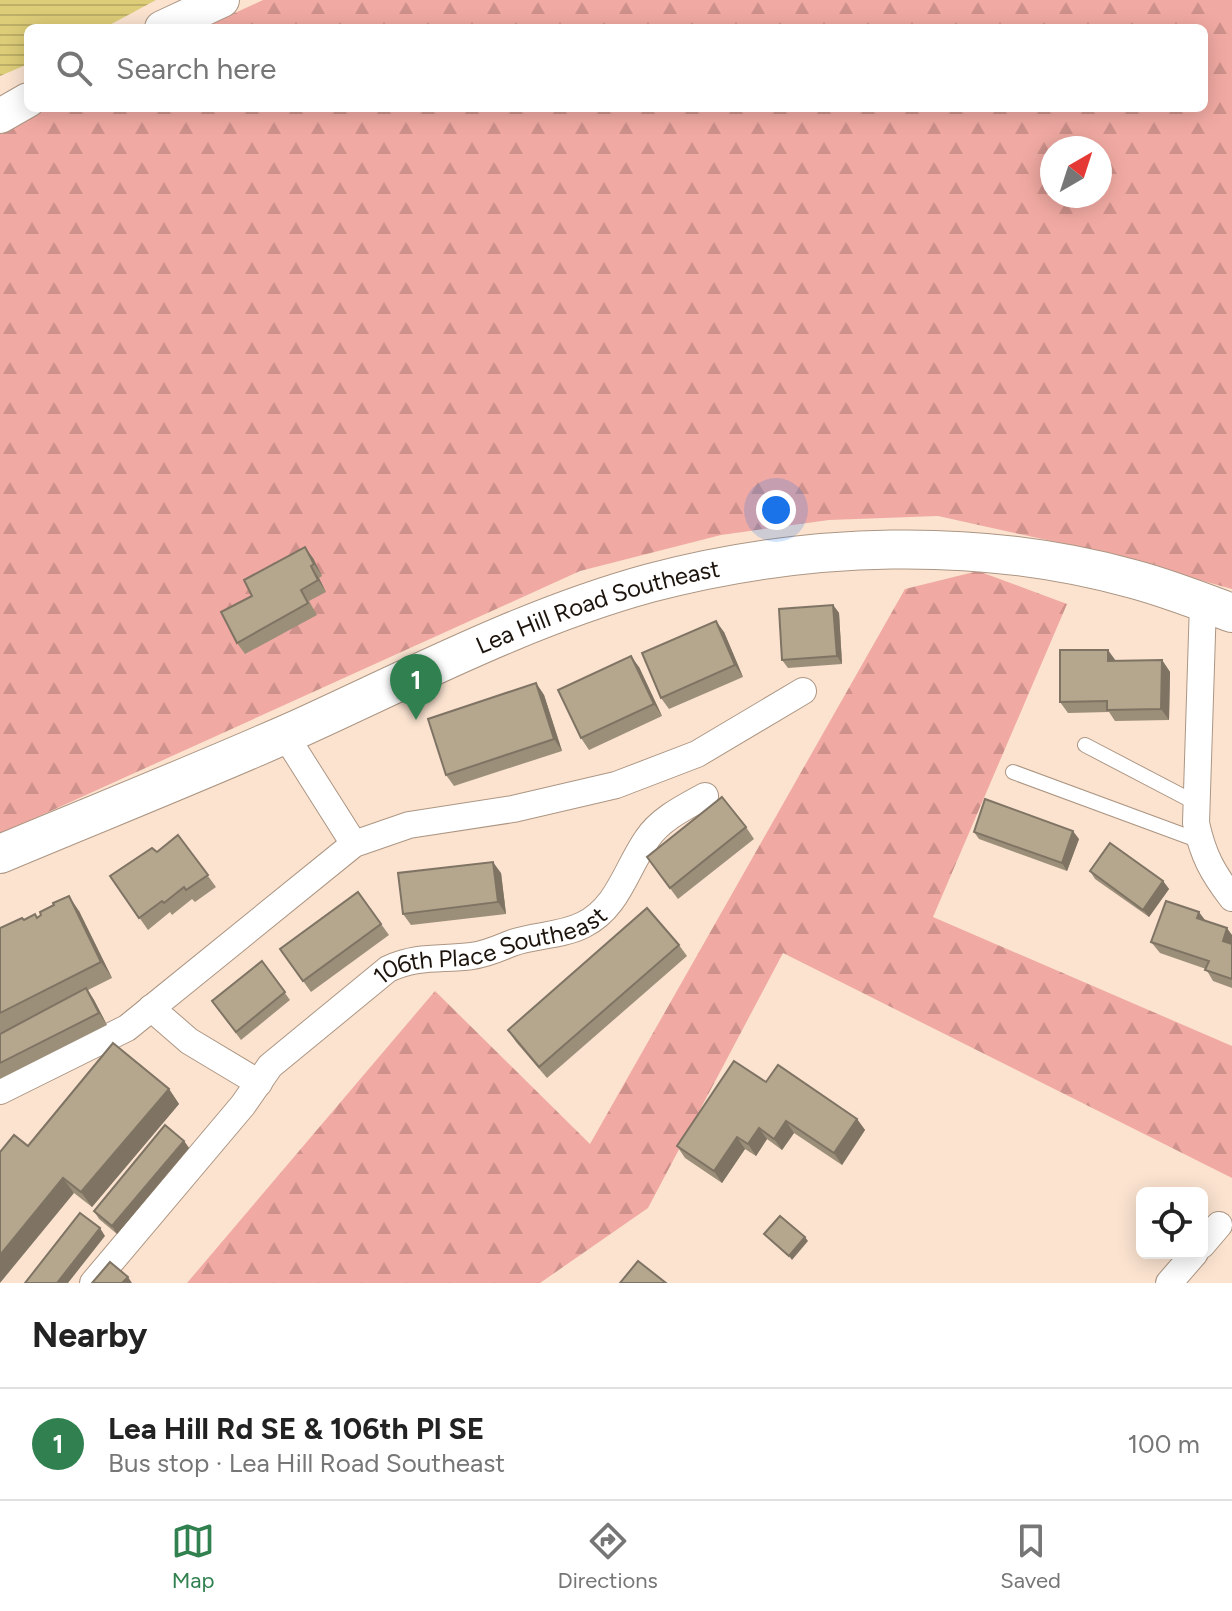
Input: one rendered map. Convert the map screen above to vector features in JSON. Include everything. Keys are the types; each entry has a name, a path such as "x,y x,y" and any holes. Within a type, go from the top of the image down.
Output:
{"main road":[{"name":"Lea Hill Road Southeast","path":"0,854 285,735 558,615 648,584 720,568 863,550 957,550 1043,560 1133,579 1217,608"}],"street":[{"path":"171,24 222,0"},
{"path":"0,116 24,102"},
{"path":"1217,608 1196,823 1211,871 1232,898"},
{"path":"0,1091 127,1028 354,844 409,825 513,809 616,785 697,754 803,691"},
{"path":"285,735 354,844"},
{"name":"106th Place Southeast","path":"93,1283 243,1105 270,1066 388,969 423,958 493,953 512,943 581,926 604,911 649,836 676,812 705,796"},
{"path":"151,1008 189,1041 259,1083"},
{"path":"1169,1283 1190,1259"}],"lane":[{"path":"1085,745 1196,803"},
{"path":"1013,772 1200,841"}],"green space":[{"path":"263,0 1232,0 1232,589 1083,548 938,516 829,520 721,535 580,571 0,834 0,131 30,112 1208,112 1208,24 211,24"},
{"path":"978,571 1067,604 933,917 1232,1046 1232,1178 783,953 648,1208 540,1283 187,1283 435,991 590,1144 905,589"}],"shaded area":[{"path":"0,0 156,0 111,24 24,24 24,66 0,76"}],"building":[{"path":"305,547 318,580 301,590 308,603 237,643 221,612 252,596 244,580"},
{"path":"833,605 837,656 782,660 779,609"},
{"path":"716,621 735,665 661,698 642,653"},
{"path":"1060,650 1108,650 1108,661 1162,660 1161,709 1107,710 1107,701 1060,702"},
{"path":"631,656 654,704 581,738 558,690"},
{"path":"536,683 554,739 446,775 428,719"},
{"path":"722,797 746,827 670,888 647,857"},
{"path":"985,799 1073,831 1062,863 974,832"},
{"path":"178,835 208,875 186,890 184,887 139,918 110,876 152,848 157,852"},
{"path":"1110,843 1163,881 1143,910 1090,871"},
{"path":"493,862 498,902 403,914 398,873"},
{"path":"358,892 381,924 303,981 280,949"},
{"path":"69,896 101,962 0,1013 0,928 35,914 37,918 53,903"},
{"path":"1166,901 1199,912 1197,918 1227,928 1223,941 1232,944 1232,979 1205,970 1209,961 1151,942"},
{"path":"647,908 679,945 539,1067 508,1030"},
{"path":"262,961 285,992 236,1032 212,1001"},
{"path":"86,988 99,1013 0,1063 0,1034"},
{"path":"113,1043 169,1089 81,1192 63,1178 0,1255 0,1152 14,1135 28,1146"},
{"path":"734,1061 766,1082 778,1065 857,1119 834,1153 786,1121 774,1139 759,1128 748,1144 737,1137 714,1171 677,1146"},
{"path":"165,1125 184,1141 112,1226 94,1211"},
{"path":"80,1213 100,1228 57,1283 25,1283"},
{"path":"780,1216 805,1237 789,1256 764,1234"},
{"path":"638,1261 666,1283 620,1283"},
{"path":"110,1262 128,1277 122,1283 92,1283"}],"place":[{"name":"Lea Hill Rd SE & 106th Pl SE","path":"416,720"}]}
